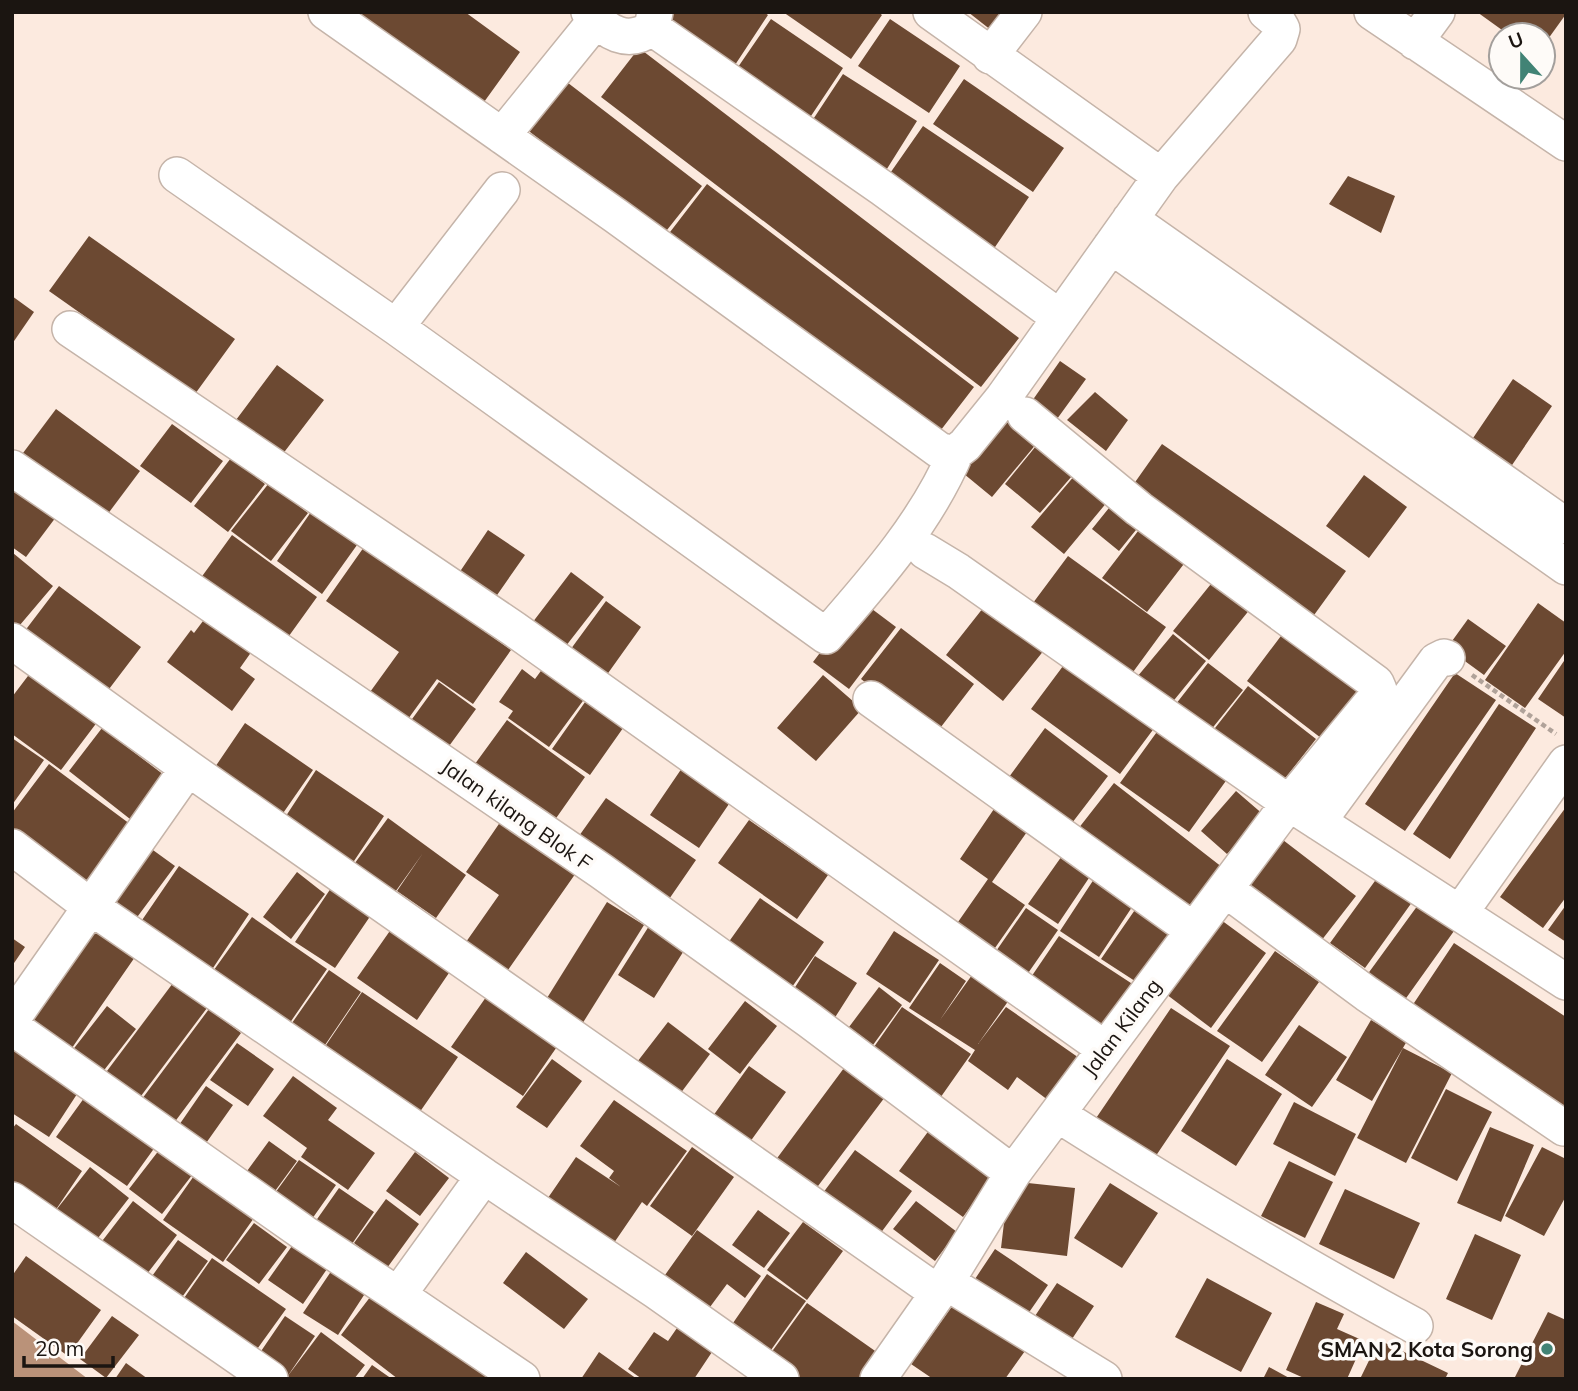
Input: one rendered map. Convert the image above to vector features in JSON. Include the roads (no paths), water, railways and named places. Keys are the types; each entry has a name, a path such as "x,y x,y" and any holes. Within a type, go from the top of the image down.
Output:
{"street":[{"path":"326,12 939,450 956,452"},
{"path":"931,12 1161,176"},
{"path":"990,56 1024,12"},
{"path":"177,175 396,327 826,636 881,572 942,484 956,452 965,445 1003,398 1161,176 1279,39 1282,29 1266,12"},
{"path":"1372,12 1566,143"},
{"path":"1415,41 1437,12"},
{"path":"502,136 592,16 613,34 630,38 653,20 1059,317"},
{"path":"396,327 502,190"},
{"path":"1121,233 1566,526"},
{"path":"1121,233 1566,568"},
{"path":"70,329 514,629 1105,1049"},
{"name":"Jalan Kilang","path":"878,1379 942,1288 1013,1173 1289,803 1372,702 1378,687 1139,509 1025,415"},
{"name":"Jalan kilang Blok F","path":"12,468 601,872 809,1020 1013,1173"},
{"path":"925,551 958,571 1289,803 1566,982"},
{"path":"12,641 188,768 942,1288 1104,1379"},
{"path":"1318,822 1436,661 1447,658"},
{"path":"871,699 1193,930"},
{"path":"1460,913 1566,763"},
{"path":"12,1019 188,768"},
{"path":"12,847 92,907 484,1176 656,1290 781,1379"},
{"path":"1225,888 1367,994 1564,1128"},
{"path":"12,1027 304,1233 522,1379"},
{"path":"1057,1114 1167,1184 1303,1265 1415,1326"},
{"path":"398,1295 484,1176"},
{"path":"12,1200 270,1379"}],"place":[{"name":"SMAN 2 Kota Sorong","path":"1547,1349"}]}
